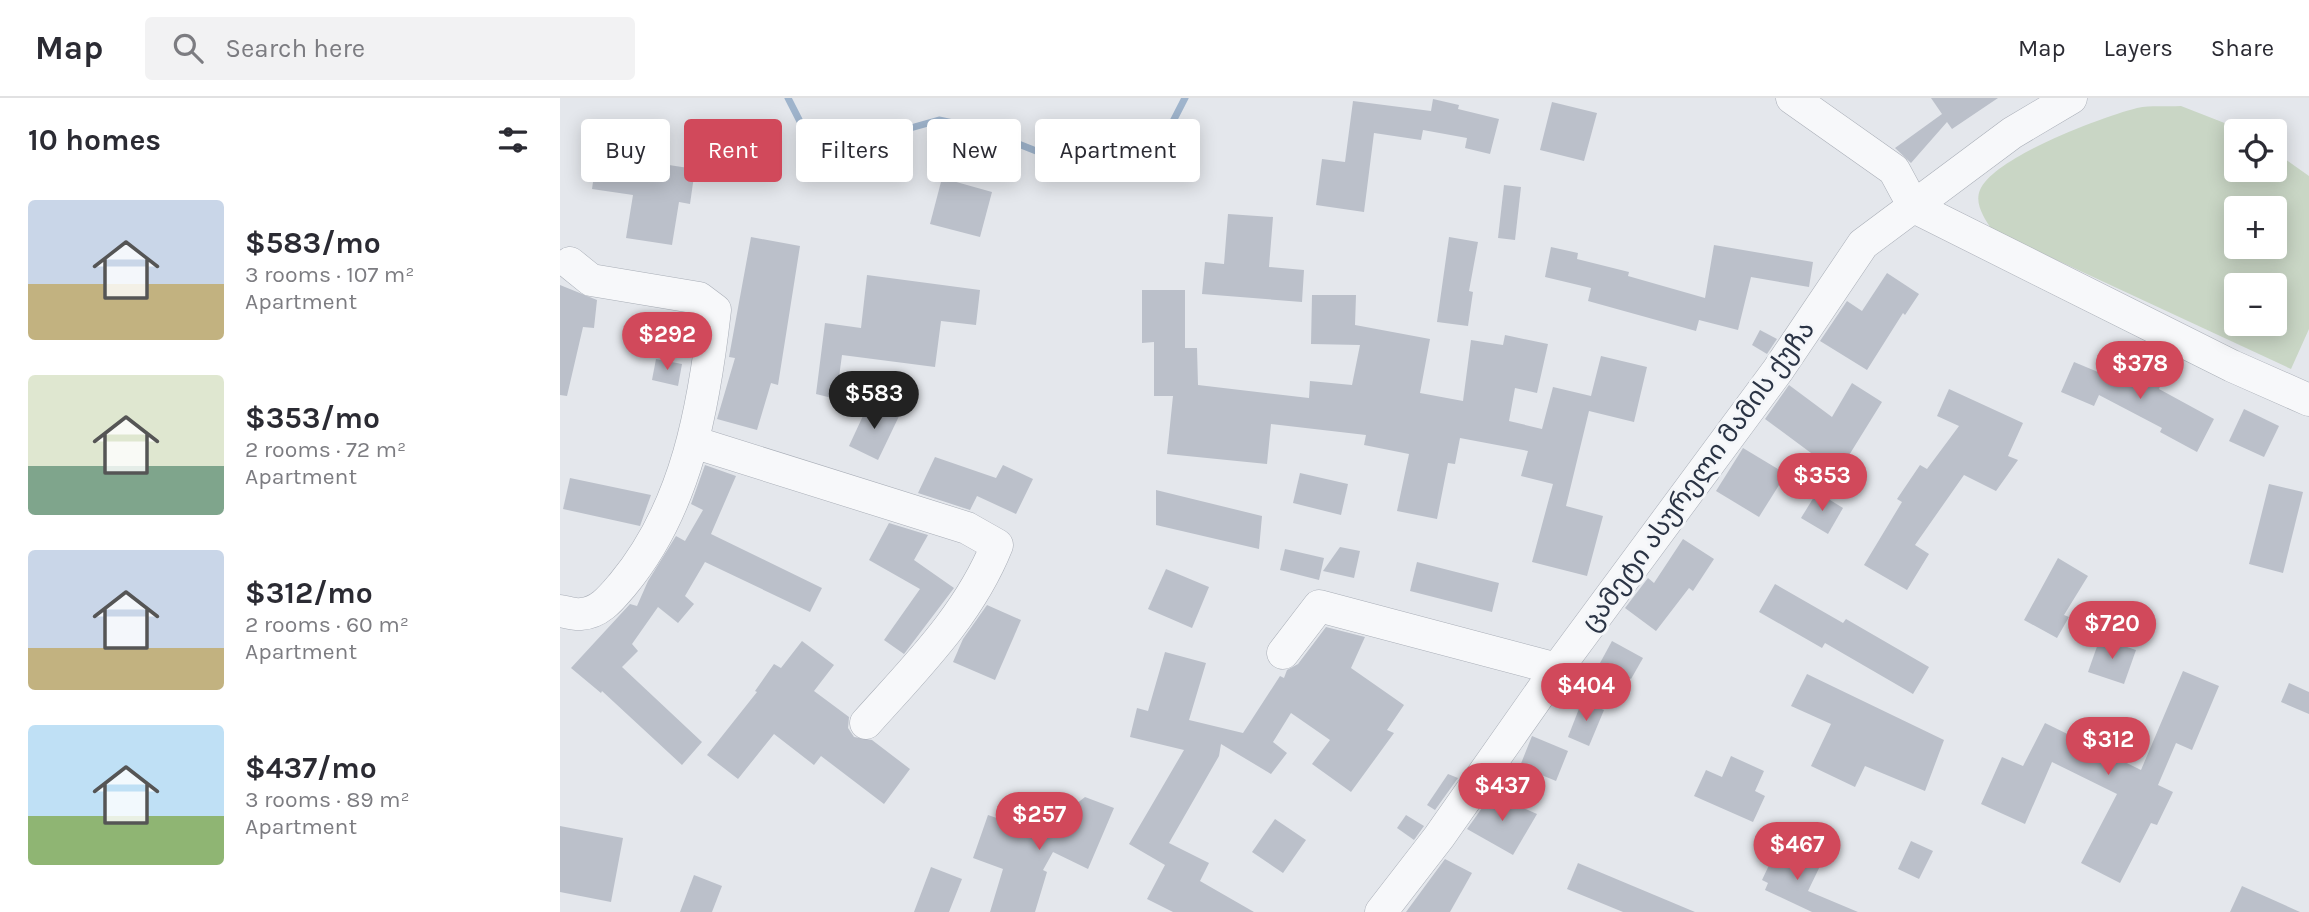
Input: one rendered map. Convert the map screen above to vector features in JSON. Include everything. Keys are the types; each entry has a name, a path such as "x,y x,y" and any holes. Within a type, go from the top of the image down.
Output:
{"street":[{"path":"1792,98 1894,170 1914,206 2222,362 2309,400"},
{"name":"ცამეტი ასურელი მამის ქუჩა","path":"1381,912 1439,837 1557,669 1778,370 1863,244 2012,133 2071,98"},
{"path":"560,611 582,614 607,604 642,561 679,486 693,442 708,367 715,310 699,298 591,280 570,263"},
{"path":"693,442 967,528 997,545 983,579 952,626 866,723"},
{"path":"1283,653 1319,606 1557,669"}],"green space":[{"path":"2181,106 2224,123 2224,182 2287,182 2287,160 2309,176 2309,329 2291,369 1992,230 1981,211 1978,201 1980,190 1989,177 2006,165 2076,129 2142,107"}],"building":[{"path":"1931,98 1998,98 1952,129 1947,122 1911,163 1895,148 1942,114"},
{"path":"1433,99 1459,105 1458,109 1499,119 1490,154 1465,148 1467,138 1423,130 1421,140 1374,133 1364,212 1316,205 1322,159 1345,162 1353,101 1431,111"},
{"path":"1552,102 1597,113 1584,161 1540,150"},
{"path":"670,165 684,167 684,182 693,182 690,204 679,202 672,245 626,238 633,195 592,189 593,182 670,182"},
{"path":"941,182 956,182 992,192 980,237 930,224"},
{"path":"1504,185 1521,187 1515,240 1498,238"},
{"path":"1228,214 1273,217 1269,267 1304,270 1302,302 1202,294 1205,262 1224,264"},
{"path":"751,237 800,246 778,385 771,383 757,430 717,419 735,358 729,357"},
{"path":"1449,237 1478,242 1469,291 1473,292 1468,326 1437,322"},
{"path":"1714,245 1813,262 1809,287 1751,277 1738,330 1699,320 1696,331 1588,301 1591,288 1545,277 1551,247 1578,253 1577,259 1629,272 1628,276 1705,298"},
{"path":"1887,273 1919,294 1905,315 1903,313 1867,370 1820,341 1847,301 1862,311"},
{"path":"867,275 980,290 976,325 941,321 935,367 842,355 836,399 816,394 825,323 861,328"},
{"path":"560,285 597,300 594,328 583,327 567,396 560,395"},
{"path":"1142,290 1185,290 1185,348 1197,348 1198,385 1309,398 1310,381 1352,385 1360,345 1311,344 1312,295 1356,295 1355,325 1430,339 1420,393 1463,401 1471,340 1503,345 1505,335 1548,344 1537,393 1515,388 1509,421 1542,429 1553,387 1591,396 1601,356 1647,367 1634,422 1589,411 1566,506 1603,516 1587,576 1532,562 1553,484 1521,476 1528,451 1460,438 1455,464 1448,463 1437,519 1397,511 1409,454 1364,445 1366,435 1271,424 1267,464 1167,454 1173,396 1154,396 1154,342 1142,343"},
{"path":"1760,330 1777,339 1767,354 1752,345"},
{"path":"656,359 682,364 678,386 652,380"},
{"path":"2118,359 2162,382 2159,389 2214,419 2197,452 2160,432 2162,428 2099,395 2094,406 2061,392 2074,362 2110,377"},
{"path":"1852,383 1882,402 1838,473 1765,419 1789,385 1832,417"},
{"path":"1949,389 2023,423 2008,456 2018,460 1996,491 1964,475 1915,545 1929,554 1907,590 1864,565 1902,502 1897,499 1920,465 1927,469 1959,426 1937,416"},
{"path":"868,405 901,412 878,460 849,446"},
{"path":"2244,409 2279,426 2264,457 2229,441"},
{"path":"1743,448 1786,474 1759,517 1716,491"},
{"path":"935,457 996,478 1003,465 1033,479 1016,514 977,496 970,510 918,493"},
{"path":"705,465 736,476 711,534 822,588 810,612 705,562 685,596 694,604 678,623 658,607 632,644 638,651 622,667 702,742 682,765 602,691 601,693 571,668 630,604 637,606 648,581 676,536 685,541 703,510 691,504"},
{"path":"1300,473 1348,484 1341,515 1293,503"},
{"path":"570,478 651,495 640,526 563,509"},
{"path":"2269,484 2303,492 2283,573 2249,564"},
{"path":"1156,490 1262,516 1259,549 1156,525"},
{"path":"1817,492 1843,508 1828,534 1801,518"},
{"path":"889,523 928,535 914,560 954,588 904,654 884,640 920,589 869,560"},
{"path":"1683,539 1714,559 1693,591 1689,588 1656,631 1625,608 1648,578 1654,583"},
{"path":"1340,547 1360,551 1354,578 1323,571"},
{"path":"1285,549 1324,558 1319,580 1280,570"},
{"path":"2058,558 2088,576 2064,615 2069,617 2057,638 2024,620"},
{"path":"1417,562 1499,583 1492,612 1410,591"},
{"path":"1166,569 1209,587 1192,628 1148,609"},
{"path":"1775,584 1843,623 1846,619 1929,667 1913,694 1825,643 1822,648 1759,612"},
{"path":"987,605 1021,620 995,680 953,662 963,639"},
{"path":"1326,627 1365,637 1351,668 1404,705 1387,730 1394,733 1351,792 1312,764 1330,740 1291,713 1273,742 1287,753 1271,774 1221,744 1219,756 1169,843 1209,863 1200,881 1254,912 1173,912 1147,899 1165,865 1129,844 1184,750 1130,737 1137,708 1148,711 1165,652 1206,663 1189,720 1243,733 1280,676 1284,678 1287,670 1298,664"},
{"path":"2100,638 2136,650 2124,684 2088,672"},
{"path":"802,641 834,665 814,691 849,717 848,728 854,737 872,740 910,769 884,804 821,756 814,765 774,734 738,779 707,755 757,692 755,691 774,664 781,668"},
{"path":"1612,641 1643,658 1631,679 1600,663"},
{"path":"2183,671 2219,686 2192,750 2176,743 2158,785 2173,792 2157,825 2151,823 2120,883 2081,863 2117,794 2052,762 2025,824 1981,804 2002,757 2023,766 2045,723 2141,770"},
{"path":"1807,674 1944,740 1925,791 1865,766 1855,787 1811,766 1831,724 1791,706"},
{"path":"2289,683 2309,692 2309,714 2281,702"},
{"path":"1582,701 1604,710 1589,746 1568,737"},
{"path":"1532,736 1568,751 1556,781 1520,766"},
{"path":"1731,756 1764,771 1755,791 1765,796 1753,822 1694,796 1706,770 1722,777"},
{"path":"1448,774 1458,778 1435,810 1427,805"},
{"path":"1492,794 1537,814 1513,855 1467,829"},
{"path":"1085,797 1114,808 1088,869 1053,852 1043,870 1047,872 1035,912 990,912 1003,869 973,858 988,815 1050,836 1062,815"},
{"path":"1406,815 1424,826 1414,840 1397,828"},
{"path":"1275,819 1306,840 1283,873 1252,852"},
{"path":"560,826 623,838 611,902 560,892"},
{"path":"1911,841 1933,851 1919,879 1898,869"},
{"path":"1779,844 1821,864 1808,891 1858,912 1812,912 1765,890 1768,883 1762,880"},
{"path":"1445,859 1472,873 1450,912 1406,912"},
{"path":"1578,863 1695,912 1623,912 1567,889"},
{"path":"931,867 962,879 949,912 914,912"},
{"path":"694,875 722,886 712,912 680,912"},
{"path":"2242,886 2300,912 2230,912"}],"waterway":[{"path":"788,98 813,147 857,149 907,129 939,120 981,129 1069,164 1118,155 1166,135 1185,98"}]}
